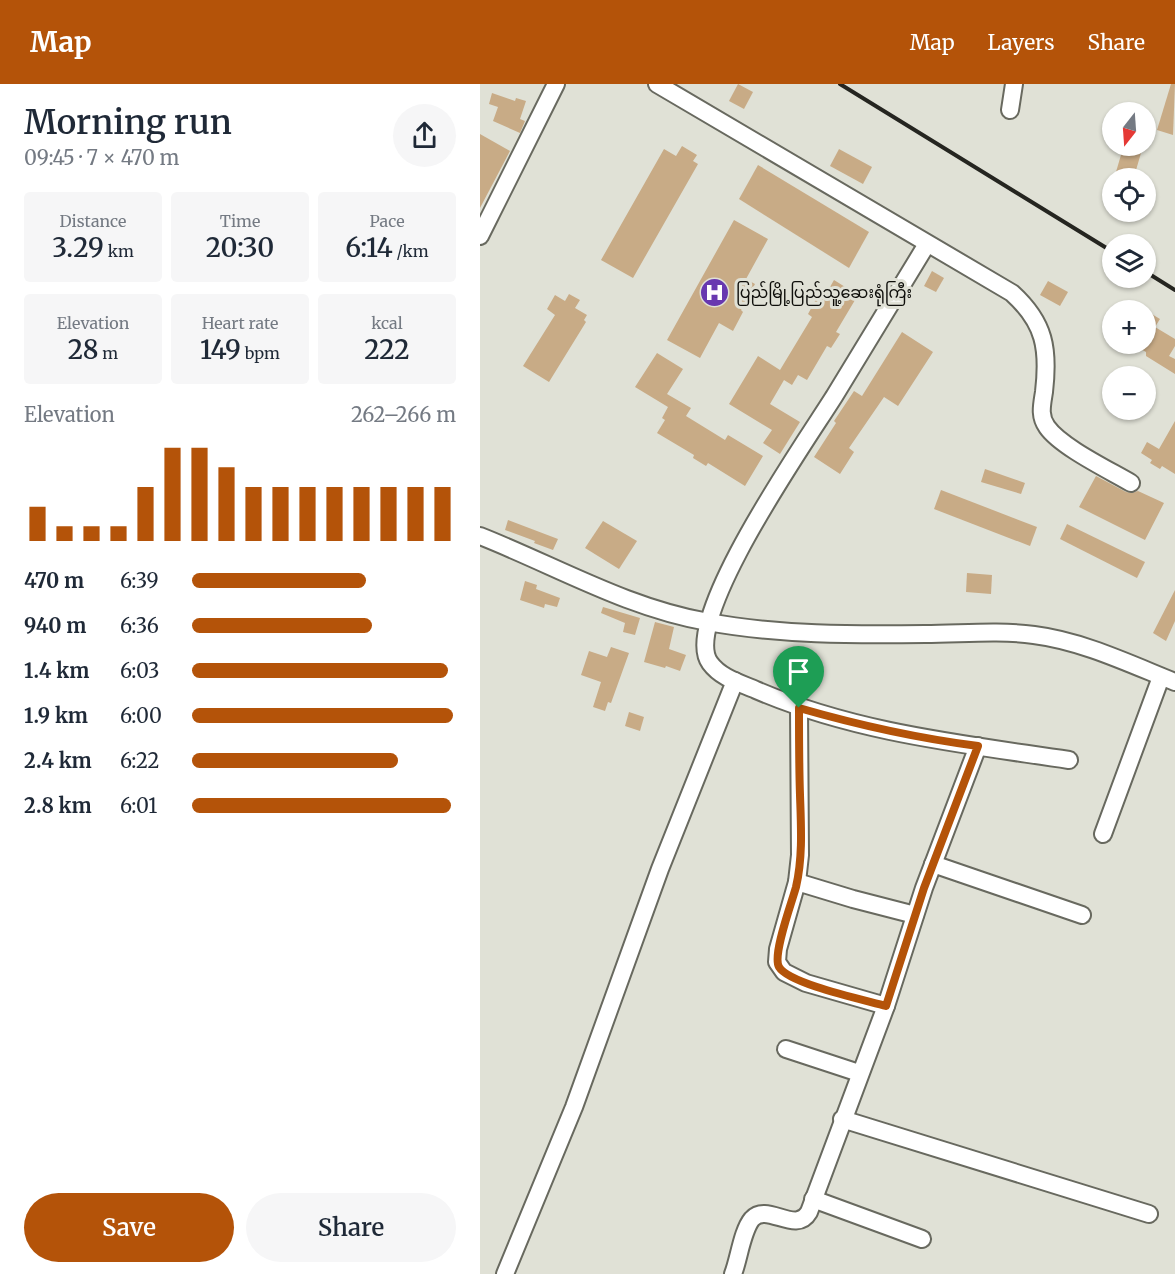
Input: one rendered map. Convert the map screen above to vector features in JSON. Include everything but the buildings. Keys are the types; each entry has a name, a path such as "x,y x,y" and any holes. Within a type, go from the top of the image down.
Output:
{"street":[{"path":"480,236 555,84"},
{"path":"657,84 1012,293 1027,307 1040,327 1045,344 1047,365 1042,418 1045,425 1077,452 1131,483"},
{"path":"1010,110 1014,84"},
{"path":"927,244 743,542 708,622 705,642 709,661 722,674 735,681 799,708 860,726 928,739 1069,760"},
{"path":"480,536 639,604 708,622 812,633 1034,635 1090,650 1168,680 1103,834"},
{"path":"505,1274 574,1107 660,868 735,681"},
{"path":"799,708 801,821 797,882 778,949 777,962 784,972 806,983 886,1006"},
{"path":"733,1274 752,1220 762,1214 792,1220 800,1220 807,1215 886,1006 933,864 978,746"},
{"path":"933,864 1082,915"},
{"path":"797,882 915,915"},
{"path":"786,1049 860,1073"},
{"path":"842,1119 1149,1214"},
{"path":"813,1199 922,1239"}],"railway":[{"path":"840,84 1102,245"},
{"path":"1156,278 1175,290"}],"place":[{"name":"ပြည်မြို့ပြည်သူ့ဆေးရုံကြီး","path":"715,292"}],"route":[{"path":"799,708 860,726 937,741 978,746 924,888 886,1006 823,989 794,978 784,972 777,962 778,949 797,882 800,855 799,708"}]}
